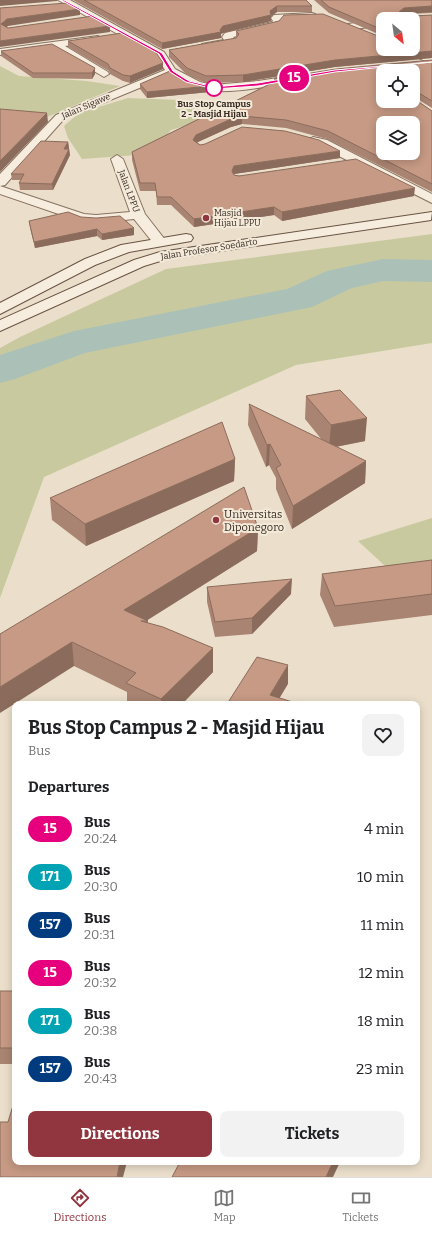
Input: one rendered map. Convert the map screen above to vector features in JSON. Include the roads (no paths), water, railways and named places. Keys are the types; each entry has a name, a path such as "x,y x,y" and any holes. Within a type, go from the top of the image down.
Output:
{"street":[{"path":"53,5 66,2 94,18 164,53 171,72 187,82 214,88 258,84 312,75"},
{"path":"198,47 232,41 226,36 276,24 279,21 276,18 277,17 320,12"},
{"path":"78,21 94,18"},
{"path":"371,34 344,25 376,23"},
{"path":"0,52 126,34"},
{"path":"56,45 104,74"},
{"path":"419,56 432,62"},
{"path":"410,64 432,62"},
{"name":"Jalan Sigawe","path":"0,182 60,117 171,72"},
{"path":"301,137 323,143 358,161 431,209"},
{"name":"Jalan LPPU","path":"117,158 138,215 159,241 165,255"},
{"path":"336,164 358,161"},
{"path":"0,190 82,218 96,219 138,215"},
{"name":"Jalan Profesor Soedarto","path":"0,309 90,262 126,248 159,241 431,209"},
{"name":"Jalan Profesor Soedarto","path":"0,326 139,263 165,255 431,209"}],"waterway":[{"path":"0,370 74,343 298,299 340,279 383,270 432,271"}],"place":[{"name":"Bus Stop Campus 2 - Masjid Hijau","path":"214,88"},
{"name":"Masjid Hijau LPPU","path":"206,218"},
{"name":"Universitas Diponegoro","path":"216,520"}]}
